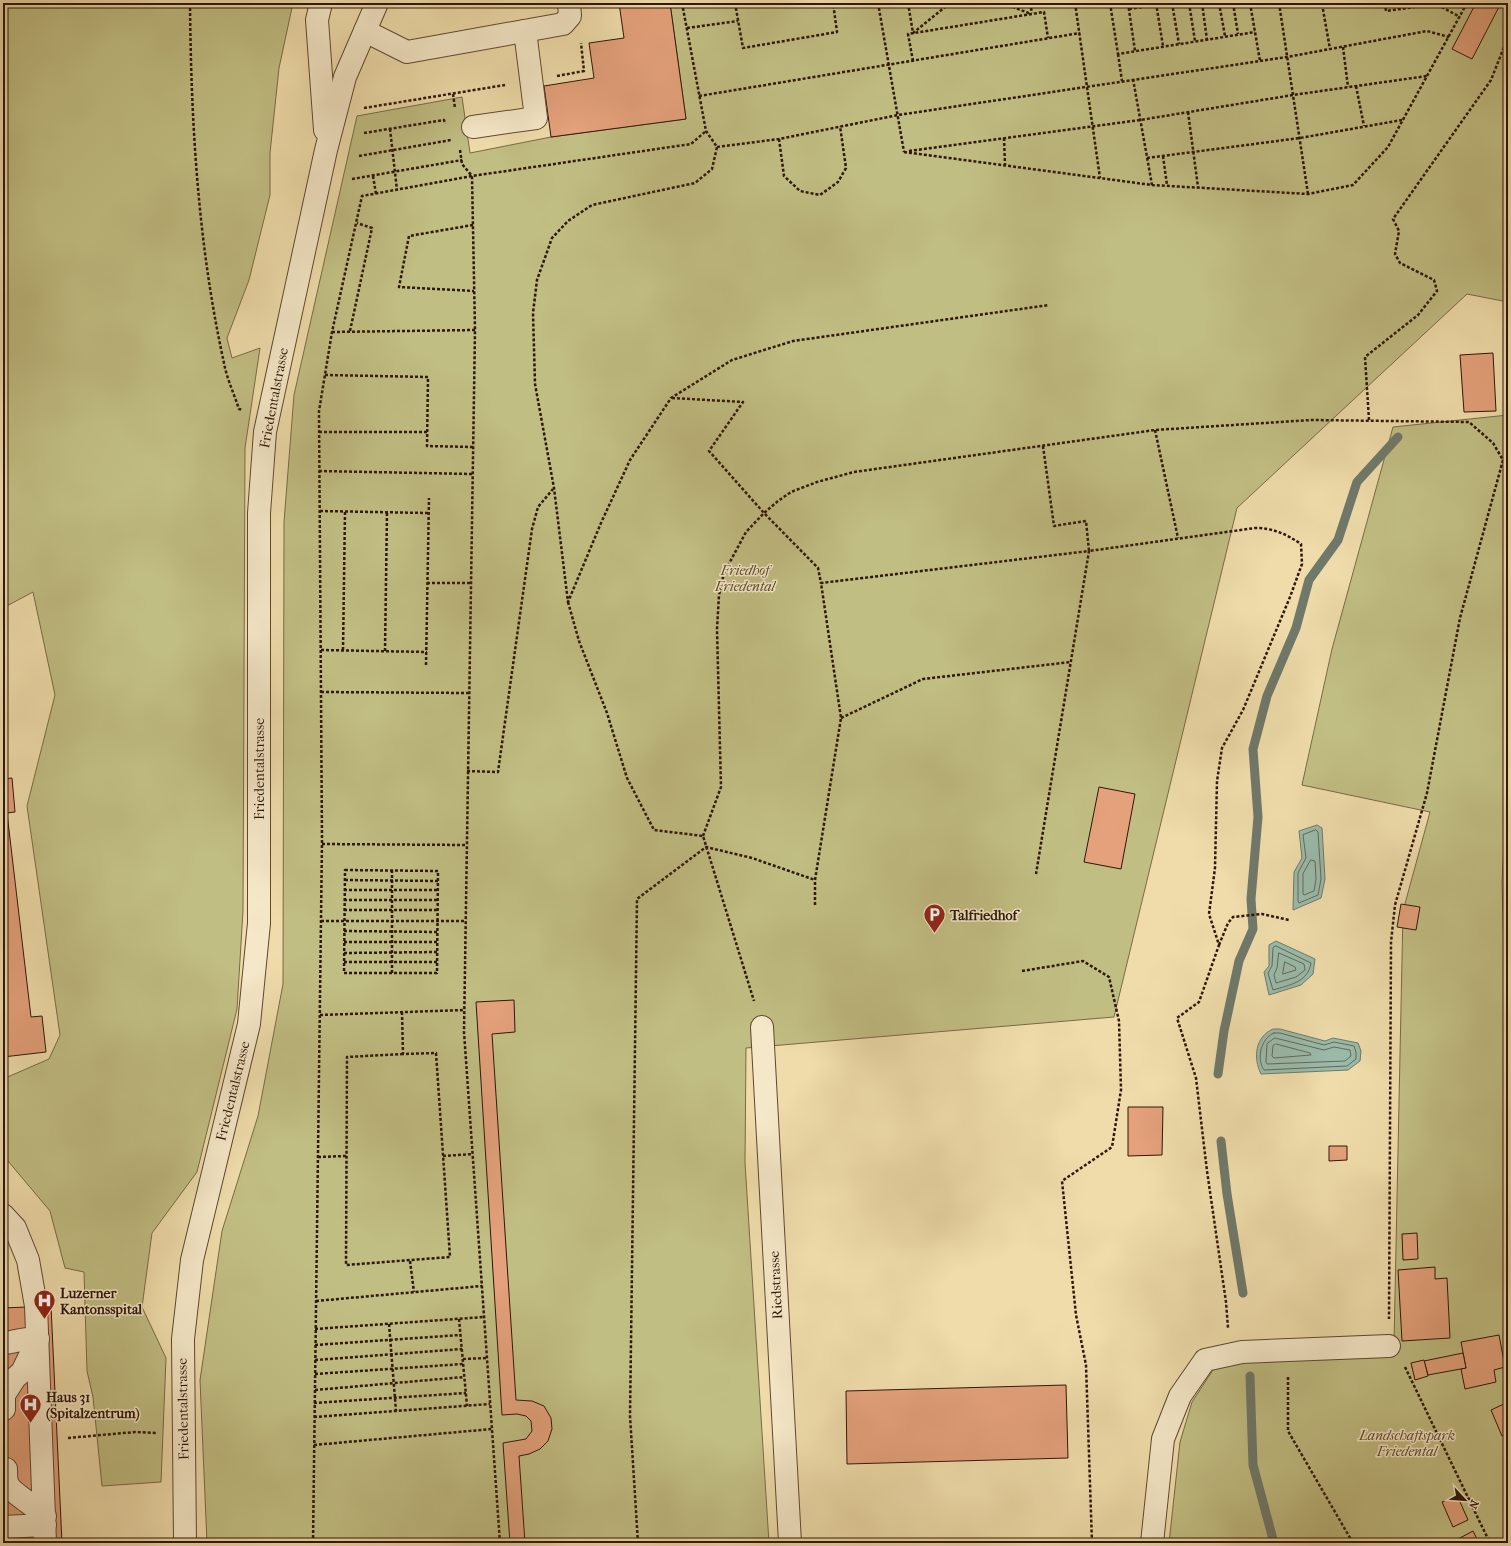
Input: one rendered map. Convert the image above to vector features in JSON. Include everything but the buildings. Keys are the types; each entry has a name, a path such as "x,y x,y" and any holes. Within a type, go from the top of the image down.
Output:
{"street":[{"path":"321,3 317,20 326,150"},
{"name":"Friedentalstrasse","path":"185,1543 184,1331 192,1260 249,1024 259,923 259,513 265,432 326,150 345,77 377,3"},
{"path":"365,31 407,52 563,24 570,16 569,3"},
{"path":"473,127 536,118 525,31"},
{"name":"Riedstrasse","path":"762,1027 790,1543"},
{"path":"3,1215 15,1228 28,1260 36,1306 45,1528"},
{"path":"3,1343 17,1342 29,1337 38,1339"},
{"path":"4,1410 4,1395 7,1382 22,1372 38,1339"},
{"path":"1152,1543 1163,1440 1180,1396 1205,1360 1242,1352 1389,1346"},
{"path":"7,1382 22,1377 28,1379 40,1392"},
{"path":"8,1487 33,1486 43,1474"},
{"path":"8,1487 39,1509 45,1528"},
{"path":"3,1527 45,1528"}],"path":[{"path":"190,3 190,70 202,239 224,364 239,409 268,417"},
{"path":"682,3 706,131 717,147 712,169 695,183 592,205 568,221 552,238 537,280 533,313 535,384 554,488 568,602 579,641 606,713 626,778 654,830 703,836"},
{"path":"735,3 742,48 837,32 833,3"},
{"path":"878,3 904,152"},
{"path":"908,3 913,33"},
{"path":"913,33 950,3"},
{"path":"1003,3 1032,14"},
{"path":"1030,3 1032,14"},
{"path":"1075,3 1094,126 1100,178"},
{"path":"1110,3 1122,81"},
{"path":"1128,3 1135,51"},
{"path":"1172,3 1179,44"},
{"path":"1189,3 1195,41"},
{"path":"1202,3 1207,40"},
{"path":"1219,3 1225,36"},
{"path":"1233,3 1238,34"},
{"path":"1250,3 1260,61"},
{"path":"1279,3 1308,194"},
{"path":"1330,49 1322,4 1331,3"},
{"path":"1385,3 1386,11 1423,4 1436,4 1460,17"},
{"path":"904,152 1167,186 1308,194 1353,185 1388,147 1467,3"},
{"path":"1129,9 1143,5 1156,4 1163,46"},
{"path":"913,61 908,34 913,33 1044,12 1048,38"},
{"path":"687,28 738,21"},
{"path":"717,147 779,139 898,115 1287,57 1427,31 1449,37"},
{"path":"1118,54 1255,32"},
{"path":"699,96 1080,33"},
{"path":"1369,420 1365,357 1418,316 1437,291 1434,280 1400,263 1395,254 1399,232 1393,219 1491,80 1508,37"},
{"path":"357,109 584,71 580,41"},
{"path":"1343,46 1348,88"},
{"path":"904,152 1140,120 1293,95 1427,76"},
{"path":"1133,79 1152,184"},
{"path":"1356,86 1364,126"},
{"path":"1188,112 1198,187"},
{"path":"364,133 444,120"},
{"path":"1147,158 1300,138 1403,120"},
{"path":"779,139 784,176 800,191 820,195 838,182 846,168 840,126"},
{"path":"390,129 397,190"},
{"path":"313,1543 322,844 319,411 332,332 362,196 472,176 692,144 706,131"},
{"path":"1004,138 1005,165"},
{"path":"359,156 453,140"},
{"path":"460,146 462,160 472,176 475,330 468,693 464,1032 500,1543"},
{"path":"1163,156 1167,186"},
{"path":"352,179 462,160"},
{"path":"373,176 376,194"},
{"path":"350,332 372,228 356,223"},
{"path":"473,225 409,236 399,287 474,291"},
{"path":"568,602 600,523 630,460 672,398 732,360 793,341 1049,305"},
{"path":"332,332 475,330"},
{"path":"325,375 428,377 427,446 473,447"},
{"path":"672,398 743,402 709,451 764,512 818,568 841,718 815,880 815,905"},
{"path":"762,1027 703,836 721,787 717,629 719,595 724,573 733,554 746,532 764,512 791,492 817,482 854,472 1155,430 1311,420 1469,422 1493,442 1503,460 1460,618 1426,793 1395,906 1391,942 1389,1346 1405,1367 1490,1543"},
{"path":"1155,430 1178,538"},
{"path":"319,432 427,432"},
{"path":"1036,874 1089,551 1086,521 1054,526 1043,446"},
{"path":"319,471 472,474"},
{"path":"467,771 498,772 532,529 538,507 554,488"},
{"path":"426,665 428,498"},
{"path":"320,511 428,513"},
{"path":"343,650 345,511"},
{"path":"385,651 387,512"},
{"path":"821,583 1089,551 1255,528 1267,528 1287,534 1301,544 1302,564 1290,597 1243,710 1222,748 1217,781 1215,868 1209,914 1219,945"},
{"path":"428,583 470,583"},
{"path":"321,650 427,652"},
{"path":"841,718 922,679 1071,662"},
{"path":"321,692 468,693"},
{"path":"322,844 466,845"},
{"path":"638,1543 630,1416 636,899 706,848 752,858 815,880"},
{"path":"345,870 438,871 437,973 344,972 345,880 345,870"},
{"path":"392,870 392,973"},
{"path":"345,880 438,880"},
{"path":"344,890 438,890"},
{"path":"344,900 437,900"},
{"path":"344,910 437,910"},
{"path":"1230,1355 1226,1302 1207,1171 1196,1078 1177,1018 1199,1002 1219,945 1233,916 1262,914 1289,920"},
{"path":"320,921 465,921"},
{"path":"344,932 437,932"},
{"path":"344,942 437,942"},
{"path":"344,953 437,952"},
{"path":"344,962 437,962"},
{"path":"1022,971 1083,962 1109,977 1119,1021 1121,1090 1112,1147 1062,1181 1076,1315 1086,1365 1092,1543"},
{"path":"320,1015 464,1010"},
{"path":"402,1012 403,1054"},
{"path":"436,1053 450,1257 346,1265 346,1156 347,1057 436,1053"},
{"path":"443,1156 473,1154"},
{"path":"318,1156 346,1156"},
{"path":"410,1261 414,1292"},
{"path":"316,1301 482,1286"},
{"path":"316,1329 484,1317"},
{"path":"459,1319 467,1406"},
{"path":"389,1324 396,1411"},
{"path":"315,1345 460,1335"},
{"path":"315,1360 391,1356 462,1349"},
{"path":"1288,1351 1288,1430 1353,1543"},
{"path":"463,1359 487,1358"},
{"path":"315,1374 463,1364"},
{"path":"315,1390 464,1378"},
{"path":"314,1403 466,1393"},
{"path":"314,1416 490,1404"},
{"path":"314,1445 492,1429"},
{"path":"67,1438 135,1432"}],"green space":[{"path":"3,3 293,3 279,68 270,153 270,195 249,280 227,338 232,358 260,348 245,448 243,911 237,1009 197,1172 152,1233 142,1307 166,1358 161,1482 102,1486 93,1397 87,1371 84,1272 65,1268 50,1211 3,1155 3,1079 49,1059 60,1035 27,806 55,695 33,592 3,608"},
{"name":"Friedhof Friedental","path":"670,3 1508,3 1508,302 1467,294 1237,508 1114,1017 746,1048 745,1163 769,1543 207,1543 200,1380 222,1231 258,1116 283,984 284,522 294,395 357,116 462,97 470,153 551,137 686,119"},
{"name":"Landschaftspark Friedental","path":"1508,415 1508,772 1502,882 1508,1097 1508,1543 1169,1543 1180,1442 1192,1402 1217,1364 1394,1344 1403,911 1430,812 1302,785 1332,649 1393,427"}],"water":[{"path":"1317,825 1322,828 1325,879 1321,898 1293,910 1294,872 1302,858 1299,831"},
{"path":"1276,941 1315,959 1313,974 1301,985 1269,995 1264,972 1269,966 1269,945"},
{"path":"1273,1029 1280,1029 1325,1041 1333,1038 1358,1043 1361,1051 1360,1061 1348,1070 1261,1074 1258,1068 1257,1048 1262,1037"}],"waterway":[{"path":"1218,1074 1224,1031 1239,961 1253,929 1251,899 1258,817 1253,749 1267,696 1296,628 1309,580 1338,540 1357,482 1398,437"},
{"path":"1221,1141 1227,1194 1243,1293"},
{"path":"1250,1376 1253,1465 1274,1543"}],"place":[{"name":"Talfriedhof","path":"934,934"},
{"name":"Luzerner Kantonsspital","path":"44,1320"},
{"name":"Haus 31 (Spitalzentrum)","path":"30,1424"}]}
